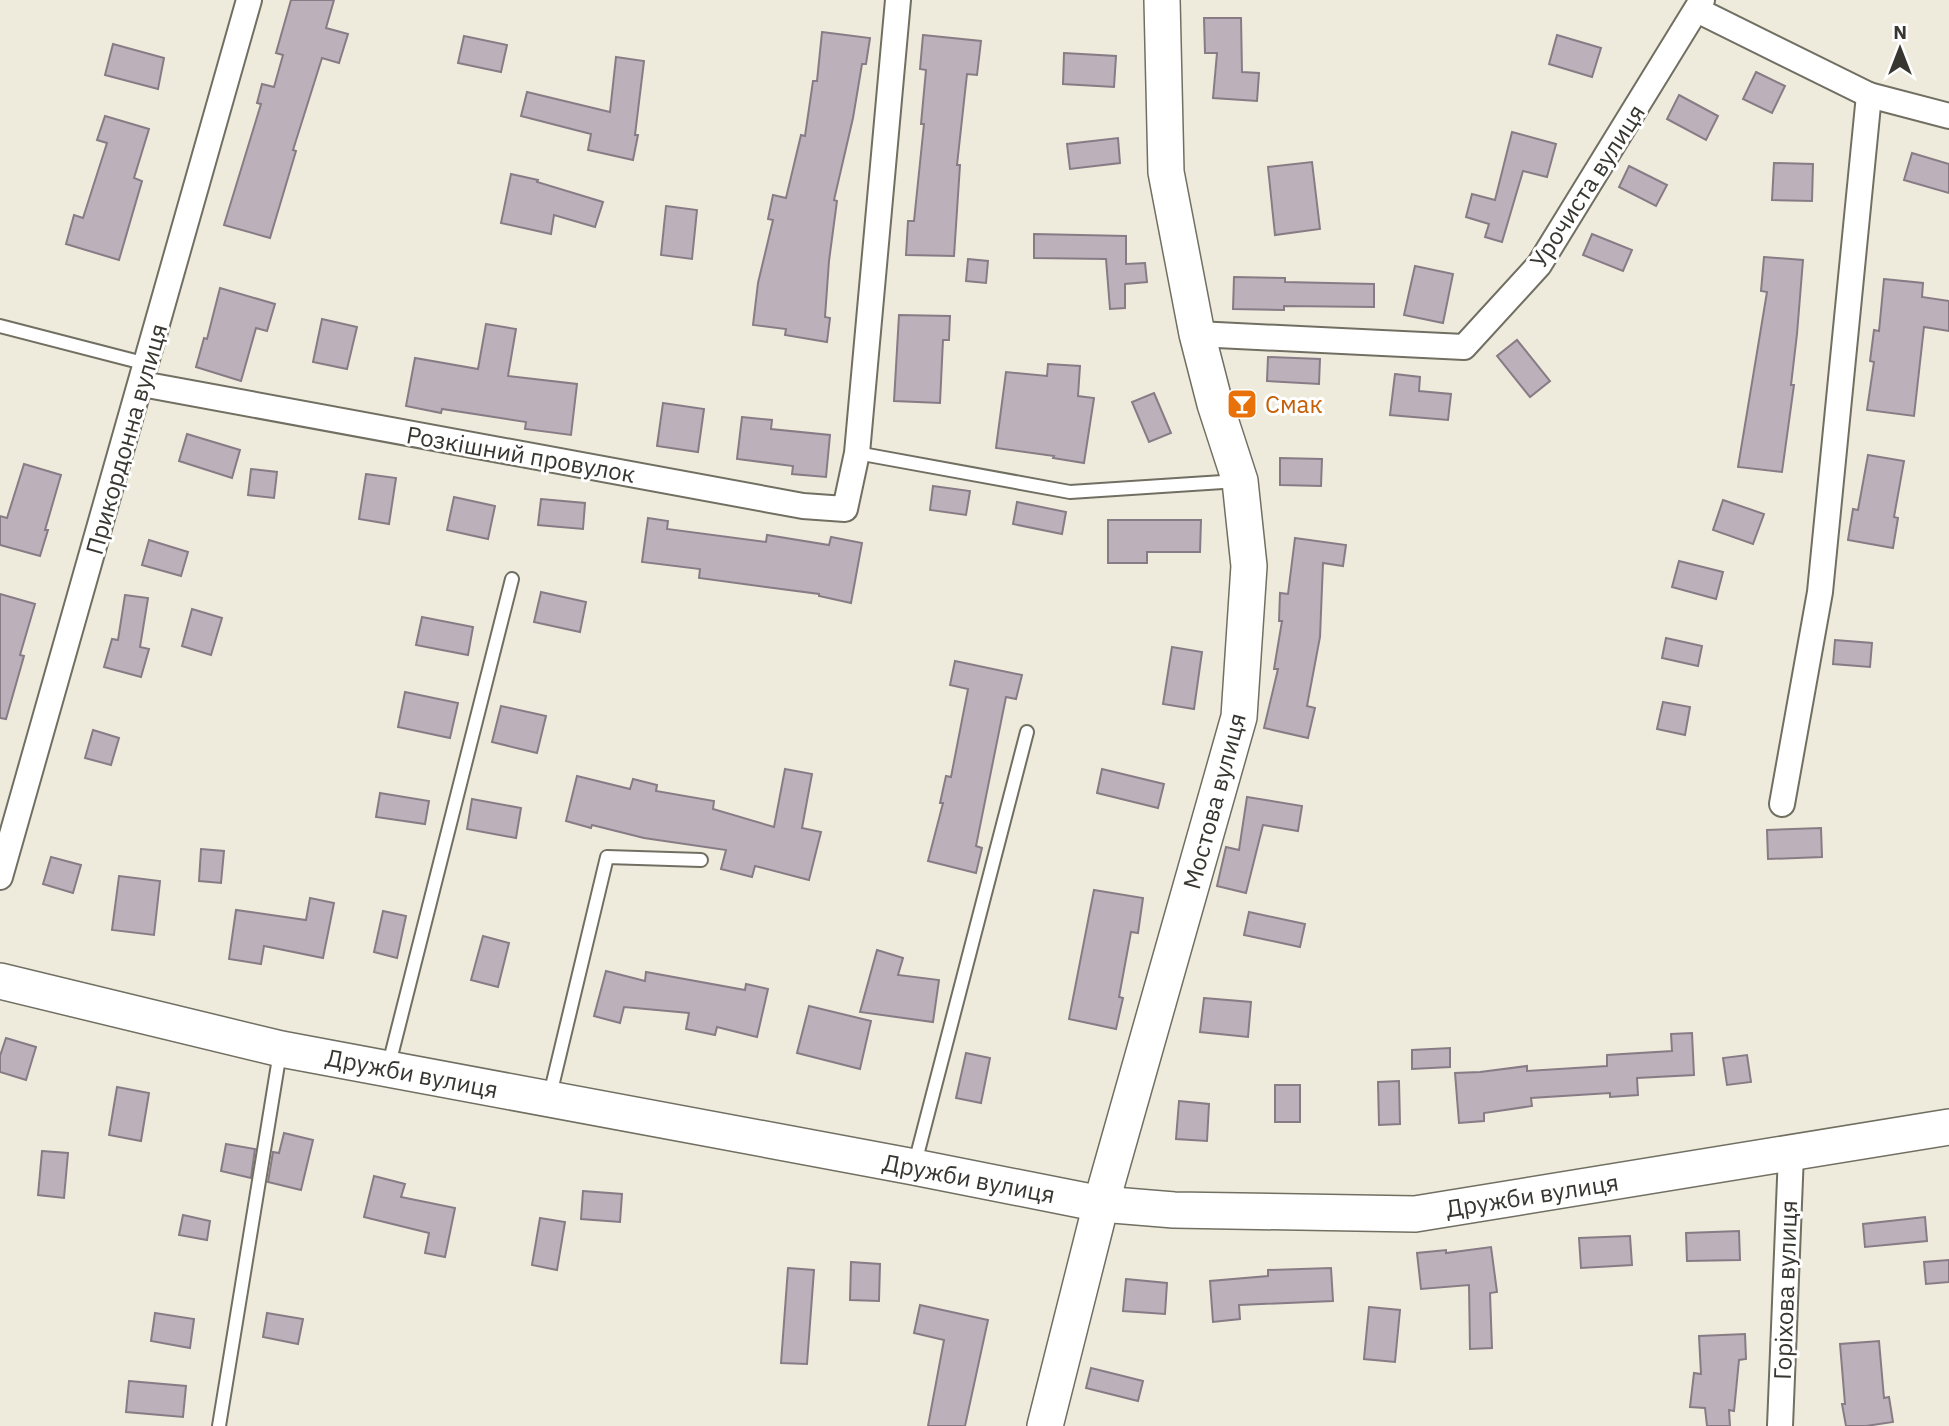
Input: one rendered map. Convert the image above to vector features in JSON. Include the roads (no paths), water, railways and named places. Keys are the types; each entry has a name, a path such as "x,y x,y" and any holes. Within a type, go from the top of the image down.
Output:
{"street":[{"name":"Прикордонна вулиця","path":"0,877 250,0"},
{"name":"Розкішний провулок","path":"145,374 803,506 845,509 857,453 898,0"},
{"name":"Мостова вулиця","path":"1045,1426 1101,1204 1239,717 1249,566 1240,481 1215,404 1197,334 1166,172 1162,0"},
{"name":"Урочиста вулиця","path":"1197,334 1464,347 1539,265 1700,5"},
{"path":"1700,5 1869,95 1949,116"},
{"path":"1783,804 1820,592 1869,95"},
{"name":"Дружби вулиця","path":"0,981 281,1049 1101,1204 1174,1210 1415,1214 1949,1127"},
{"name":"Горіхова вулиця","path":"1780,1426 1791,1154"}],"lane":[{"path":"0,326 145,374"},
{"path":"857,453 1070,492 1240,481"},
{"path":"388,1069 512,579"},
{"path":"914,1167 1027,733"},
{"path":"549,1099 607,857 701,860"},
{"path":"219,1426 281,1049"}],"place":[{"name":"Смак","path":"1242,404"}]}
